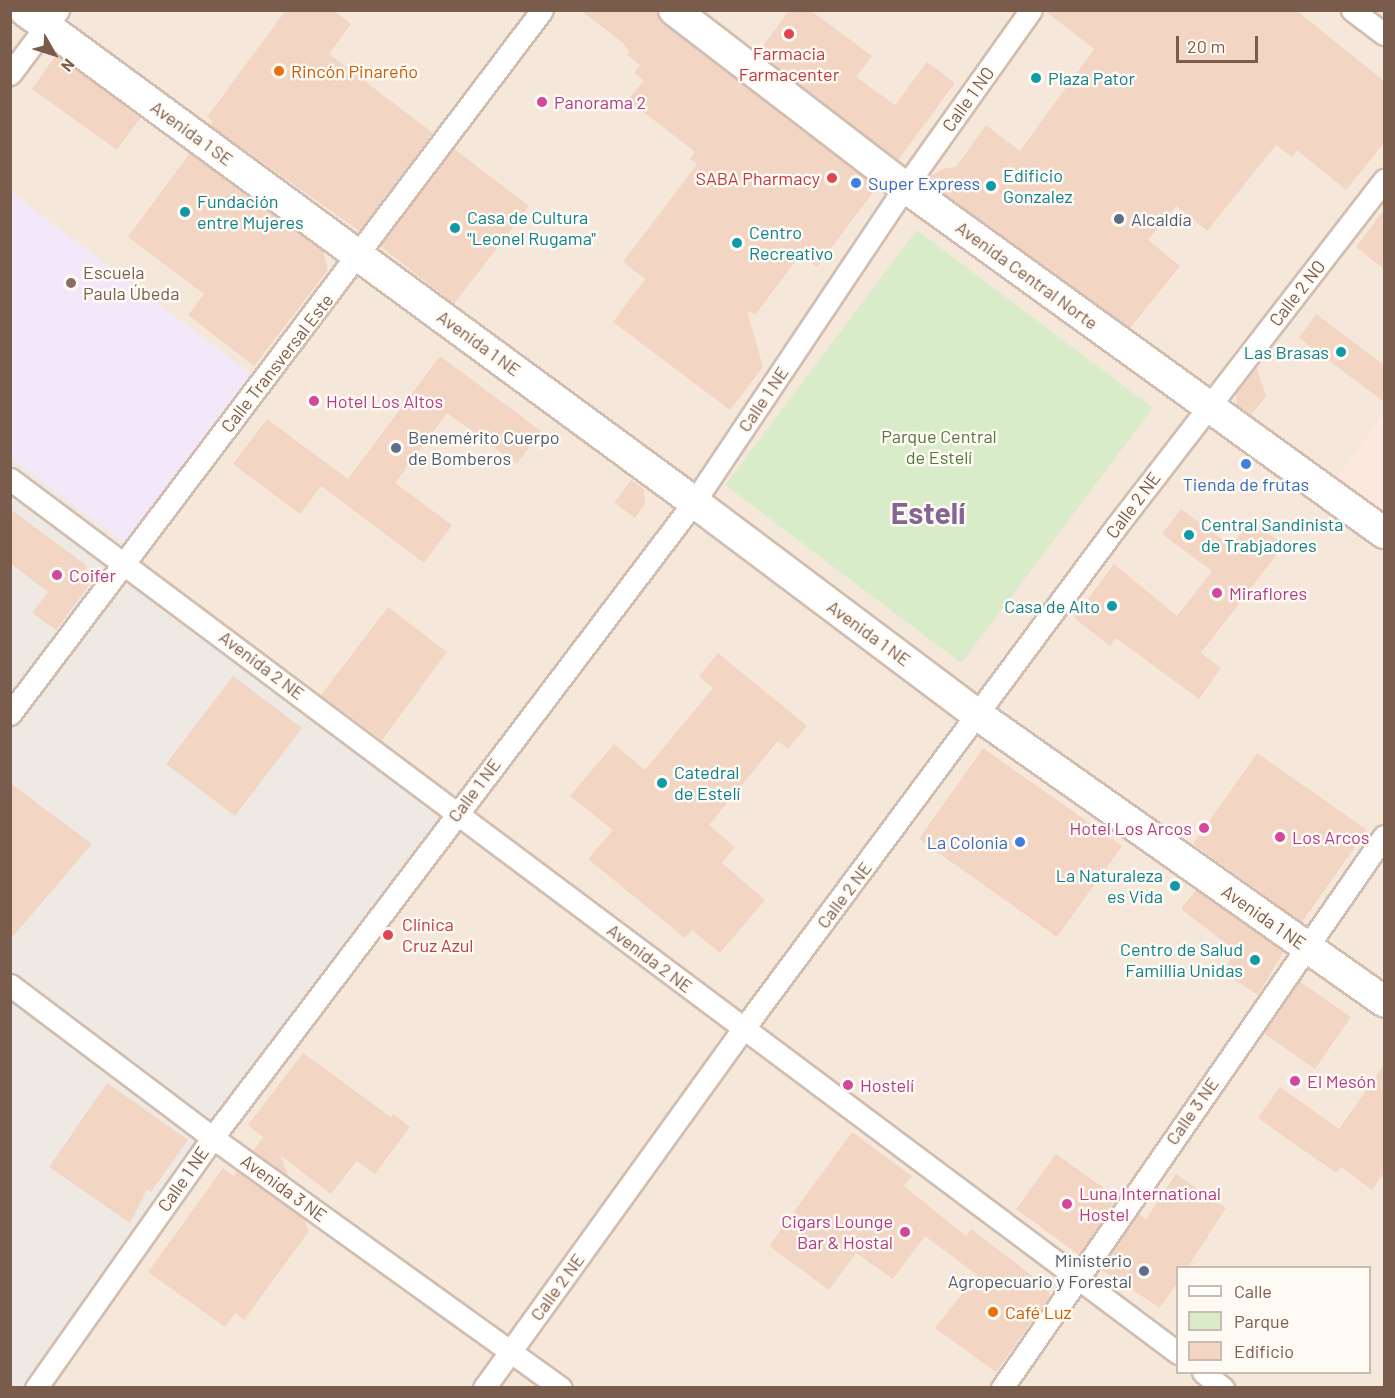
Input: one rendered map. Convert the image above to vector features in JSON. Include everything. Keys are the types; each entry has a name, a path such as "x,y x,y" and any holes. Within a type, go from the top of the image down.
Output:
{"street":[{"name":"Calle Transversal Este","path":"10,714 360,256 542,10"},
{"name":"Avenida Central Norte","path":"674,10 905,187 1384,532"},
{"name":"Calle 1 NO","path":"905,187 1031,10"},
{"path":"1352,10 1384,34"},
{"name":"Avenida 1 SE","path":"43,16 360,256"},
{"path":"10,74 43,16"},
{"name":"Calle 2 NO","path":"1209,406 1384,180"},
{"name":"Calle 1 NE","path":"36,1388 213,1137 694,502 905,187"},
{"name":"Avenida 1 NE","path":"360,256 694,502 978,716 1384,1001"},
{"name":"Calle 2 NE","path":"484,1388 744,1028 1209,406"},
{"name":"Avenida 2 NE","path":"10,479 124,562 1176,1352"},
{"name":"Calle 3 NE","path":"1002,1388 1384,836"},
{"name":"Avenida 3 NE","path":"10,985 213,1137 561,1388"},
{"path":"1206,1374 1223,1388"}],"shaded area":[{"name":"Estelí","path":"10,11 1384,11 1384,1387 11,1387"},
{"name":"Escuela Paula Úbeda","path":"11,192 251,374 124,542 11,457"},
{"path":"1384,413 1384,511 1338,477"},
{"path":"10,454 457,812 38,1388 10,1387"}],"green space":[{"name":"Parque Central de Estelí","path":"917,230 1153,408 961,663 725,485"}],"building":[{"path":"286,10 333,10 351,24 329,54 433,133 359,231 210,125 213,122 207,117"},
{"path":"580,10 657,10 664,24 877,187 817,267 800,255 756,314 747,311 763,367 730,410 613,322 645,279 623,262 697,164 690,159 695,152 628,100 644,80 634,73 640,65 627,55 629,52 623,43"},
{"path":"789,10 810,10 872,56 856,77 895,105 927,62 955,83 898,160 758,53"},
{"path":"1044,10 1296,10 1384,81 1384,143 1346,190 1297,150 1292,157 1276,145 1207,231 1176,206 1148,240 1180,266 1130,328 925,180 942,169 956,167 986,125 1020,151 1094,49"},
{"path":"56,55 141,117 117,150 32,89"},
{"name":"Casa de Cultura \"Leonel Rugama\"","path":"453,148 529,206 454,304 380,246"},
{"path":"190,153 323,251 328,270 254,366 188,315 204,294 128,237"},
{"path":"1384,210 1384,269 1356,247"},
{"name":"Las Brasas","path":"1316,314 1384,365 1384,402 1299,338"},
{"name":"Benemérito Cuerpo de Bomberos","path":"440,356 541,431 517,464 447,413 395,483 452,525 424,563 321,486 300,514 233,464 267,419 348,479"},
{"path":"1256,366 1266,396 1251,415 1237,406 1236,392"},
{"path":"631,480 644,489 645,504 635,518 614,503"},
{"name":"Coifer","path":"10,509 86,565 90,584 56,630 32,613 48,592 10,563"},
{"path":"1181,509 1231,546 1251,520 1284,545 1201,653 1221,668 1199,699 1116,638 1110,646 1074,618 1114,564 1177,616 1212,571 1162,534"},
{"path":"388,607 447,652 382,740 321,695"},
{"name":"Catedral de Estelí","path":"718,653 807,726 788,749 778,741 709,825 735,847 722,863 765,900 720,953 692,930 685,938 588,859 613,830 570,796 614,744 645,770 713,688 699,676"},
{"path":"233,676 302,728 235,816 166,764"},
{"name":"La Colonia","path":"983,748 1122,846 1057,937 919,839"},
{"name":"Los Arcos","path":"1257,753 1367,830 1302,922 1193,844"},
{"path":"10,783 92,844 10,940"},
{"path":"1196,890 1284,951 1258,995 1222,972 1236,951 1181,909"},
{"path":"1299,981 1351,1017 1315,1069 1263,1033"},
{"path":"303,1053 391,1117 393,1114 410,1127 375,1174 357,1161 331,1194 281,1156 288,1176 253,1151 263,1137 248,1125"},
{"path":"1384,1065 1384,1173 1372,1190 1341,1167 1336,1173 1258,1118 1280,1087 1339,1129"},
{"path":"107,1083 188,1140 151,1192 147,1189 130,1223 49,1167"},
{"path":"852,1132 912,1176 904,1186 966,1236 971,1229 1048,1288 1050,1296 996,1372 935,1328 977,1275 925,1236 893,1279 856,1253 829,1290 769,1246"},
{"name":"Luna International Hostel","path":"1056,1154 1118,1198 1079,1255 1016,1209"},
{"path":"223,1168 234,1176 237,1171 304,1219 309,1231 244,1320 235,1313 225,1327 148,1272"},
{"path":"1176,1174 1226,1208 1188,1266 1176,1266 1176,1284 1160,1308 1100,1269 1138,1213 1146,1219"}],"place":[{"name":"Farmacia Farmacenter","path":"789,34"},
{"name":"Rincón Pinareño","path":"279,71"},
{"name":"Plaza Pator","path":"1036,78"},
{"name":"Panorama 2","path":"542,102"},
{"name":"SABA Pharmacy","path":"832,178"},
{"name":"Super Express","path":"856,183"},
{"name":"Edificio Gonzalez","path":"991,186"},
{"name":"Fundación entre Mujeres","path":"185,212"},
{"name":"Alcaldía","path":"1119,219"},
{"name":"Casa de Cultura \"Leonel Rugama\"","path":"455,228"},
{"name":"Centro Recreativo","path":"737,243"},
{"name":"Escuela Paula Úbeda","path":"71,283"},
{"name":"Las Brasas","path":"1341,352"},
{"name":"Hotel Los Altos","path":"314,401"},
{"name":"Benemérito Cuerpo de Bomberos","path":"396,448"},
{"name":"Tienda de frutas","path":"1246,464"},
{"name":"Central Sandinista de Trabjadores","path":"1189,535"},
{"name":"Coifer","path":"57,575"},
{"name":"Miraflores","path":"1217,593"},
{"name":"Casa de Alto","path":"1112,606"},
{"name":"Catedral de Estelí","path":"662,783"},
{"name":"Hotel Los Arcos","path":"1204,828"},
{"name":"Los Arcos","path":"1280,837"},
{"name":"La Colonia","path":"1020,842"},
{"name":"La Naturaleza es Vida","path":"1175,886"},
{"name":"Clínica Cruz Azul","path":"388,935"},
{"name":"Centro de Salud Famillia Unidas","path":"1255,960"},
{"name":"El Mesón","path":"1295,1081"},
{"name":"Hostelí","path":"848,1085"},
{"name":"Luna International Hostel","path":"1067,1204"},
{"name":"Cigars Lounge Bar & Hostal","path":"905,1232"},
{"name":"Ministerio Agropecuario y Forestal","path":"1144,1271"},
{"name":"Café Luz","path":"993,1312"}],"district":[{"name":"Estelí","path":"928,512"}]}
